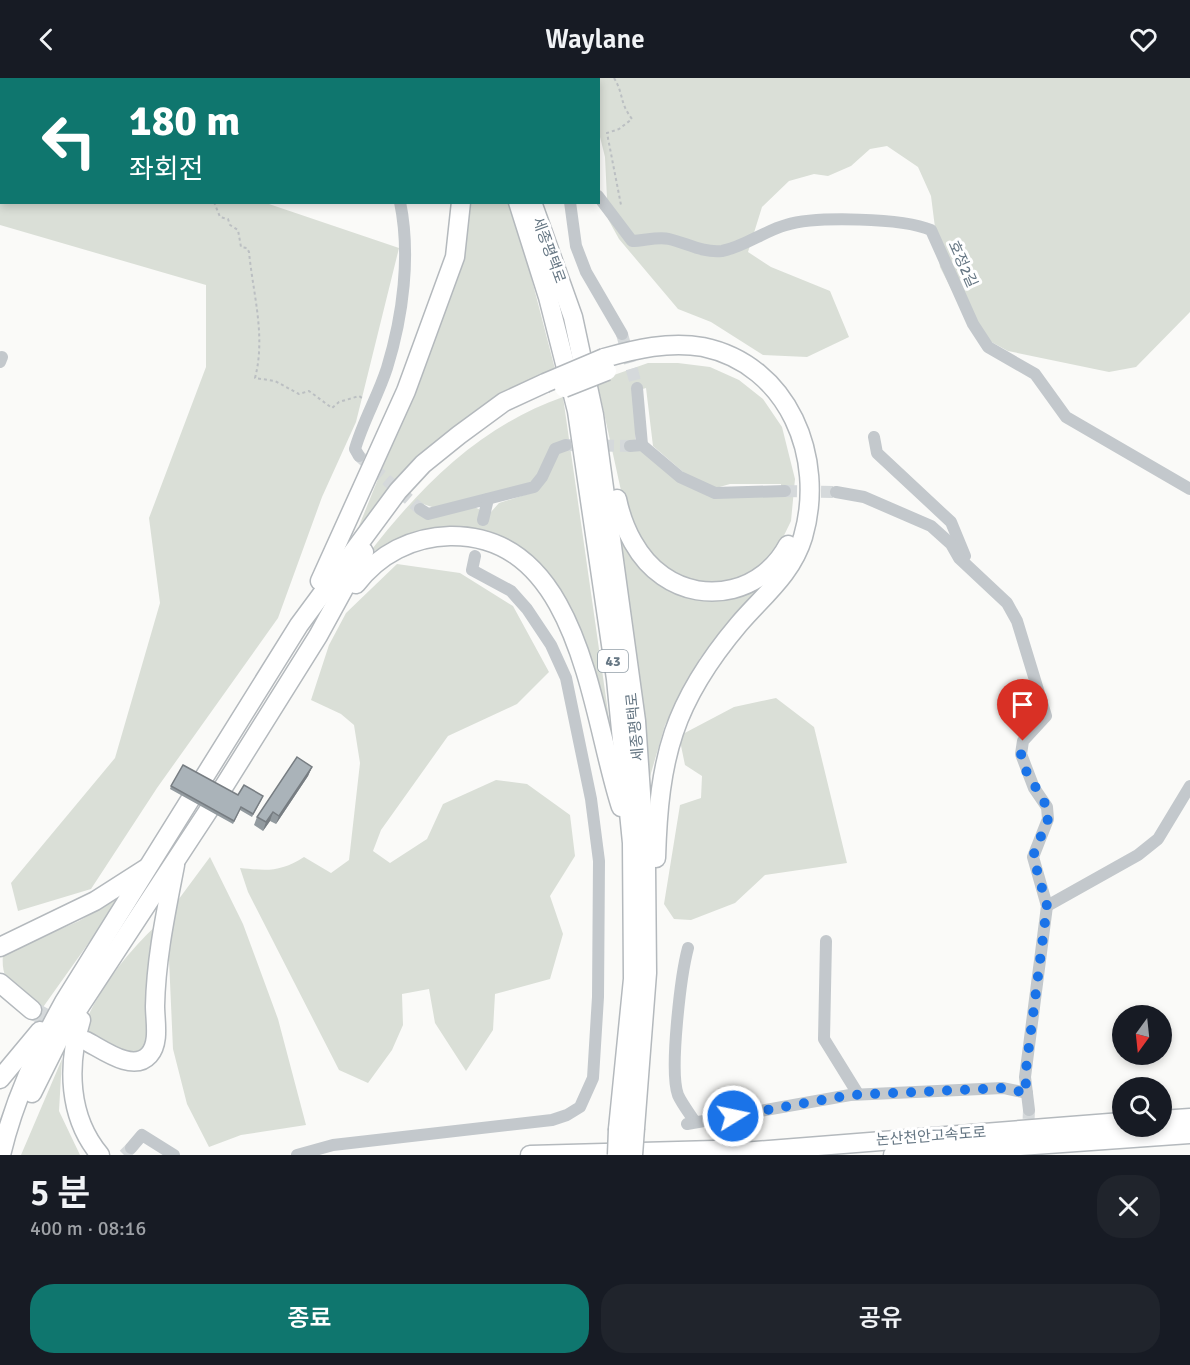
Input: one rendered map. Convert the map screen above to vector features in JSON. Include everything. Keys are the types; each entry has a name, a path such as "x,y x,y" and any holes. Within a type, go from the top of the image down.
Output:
{"highway":[{"path":"299,625 406,391 455,257 461,204"},
{"name":"세종평택로","path":"519,204 548,297 578,411 616,679 632,843 633,979 626,1128 633,1155"},
{"name":"세종평택로","path":"533,204 573,317 594,415 636,721 646,866 647,973 626,1128 616,1155"},
{"path":"1,1155 24,1081 64,1002 299,625 391,500 423,464 504,402 547,389 605,365 632,350 679,345 703,348 734,359 757,374 778,392 805,443 811,469 810,502 803,538 791,563 776,586 713,655 693,685 675,724 664,763 658,807 654,903 647,973"},
{"path":"594,415 622,520 647,562 662,576 695,591 716,593 731,591 749,584 782,557 794,534 800,513 802,472 790,431 760,388 725,366 687,356 653,357 605,365"},
{"path":"318,636 360,558 402,502 441,462 475,435 547,389"},
{"path":"13,1155 24,1113 41,1072 61,1035 318,636 370,566 414,540 458,536 494,543 511,553 548,589 577,640 594,699 607,765 632,843"},
{"path":"86,1041 124,1060 140,1060 149,1055 156,1041 156,966 176,858"},
{"path":"0,947 94,901 149,867"},
{"path":"0,983 32,1010"},
{"path":"94,984 76,1037 72,1075 79,1115 89,1140 100,1155"},
{"path":"0,1079 64,1002"},
{"path":"1172,1119 1190,1118"},
{"name":"논산천안고속도로","path":"704,1155 1112,1123"},
{"name":"논산천안고속도로","path":"893,1155 1190,1134"},
{"path":"530,1155 765,1149"}],"lane":[{"name":"호정2길","path":"600,199 632,241 666,238 698,250 721,251 734,248 788,224 836,220 916,224 932,230 973,324 988,347 1035,374 1066,417 1190,489"},
{"path":"359,456 355,449 387,367 398,322 405,244 400,204"},
{"path":"570,204 576,246 586,272 622,334"},
{"path":"637,388 636,446 680,477 715,493 785,491"},
{"path":"874,437 877,453 951,522 969,566"},
{"path":"420,510 428,514 534,487 542,477 555,450 566,446"},
{"path":"836,492 864,496 931,526 1007,603 1017,621 1046,716 1023,741 1021,754 1029,778 1047,807 1048,819 1033,856 1047,906 1025,1077 1029,1110"},
{"path":"483,520 489,499"},
{"path":"297,1155 344,1143 552,1120 580,1107 593,1078 598,997 599,861 591,799 574,707 566,678 539,626 511,591 472,570 475,556"},
{"path":"1047,906 1138,855 1158,839 1190,786"},
{"path":"826,941 824,1039 858,1094"},
{"path":"688,948 681,973 676,1062 678,1094 691,1123 858,1094 1003,1088 1027,1093"},
{"path":"131,1148 142,1135 174,1155"}],"path":[{"path":"606,207 621,205 618,185 614,181 607,133 619,129 632,119 622,106 619,86 614,78"},
{"path":"215,204 220,217 228,219 230,225 238,230 241,248 247,248 249,252 258,308 258,357 255,378 275,381 299,394 309,391 332,408 339,402 359,396 373,403"}],"shaded area":[{"path":"600,78 1190,78 1190,312 1136,367 1109,372 1008,351 973,332 940,267 931,196 918,167 887,146 870,149 851,166 828,176 814,174 789,181 762,207 748,252 771,267 830,291 849,337 807,357 763,355 711,322 678,309 619,239 608,219 605,157 600,137"},
{"path":"0,204 269,204 399,248 356,422 322,497 278,618 157,788 91,889 18,911 11,883 115,758 160,603 149,518 206,367 206,285 0,225"},
{"path":"469,204 512,204 555,369 411,468 357,531 415,387"},
{"path":"648,363 678,363 710,367 739,380 763,399 782,427 795,479 791,521 774,556 760,571 729,585 687,583 652,560 627,518 597,381","holes":["646,388 653,446 689,477 716,488 730,484 781,484 781,496 713,498 645,451 635,441 636,391"]},
{"path":"563,397 615,761 588,657 511,546 404,539 369,553 410,504 454,461 479,441 533,409","holes":["564,442 531,493 499,503 491,512 481,514 479,509 474,507 417,511 423,504 435,508 532,482"]},
{"path":"620,536 647,573 676,593 691,598 722,599 738,595 768,579 700,658 665,725 649,780"},
{"path":"397,564 460,573 513,606 549,672 517,704 448,736 381,830 373,851 390,863 427,839 443,804 496,780 527,784 570,815 575,856 550,896 563,934 550,979 495,994 493,1030 466,1071 435,1023 429,989 402,994 403,1025 392,1050 368,1083 339,1070 248,892 240,868 258,870 281,868 304,857 331,873 349,860 360,763 354,725 341,714 311,700 329,645 346,613"},
{"path":"776,698 814,727 847,863 765,875 735,903 691,920 674,919 664,904 680,805 701,798 702,776 685,765 679,736 734,707"},
{"path":"210,857 243,924 278,1019 306,1125 241,1135 209,1147 187,1104 173,1049 167,915"},
{"path":"122,896 41,1010 12,988 4,974 3,954 79,921"},
{"path":"159,923 150,1040 141,1054 128,1055 80,1034 113,974"},
{"path":"62,1059 59,1111 80,1155 21,1155"}],"building":[{"path":"297,757 312,767 279,816 273,812 266,822 257,817"},
{"path":"183,765 238,795 244,785 263,796 253,814 241,807 234,821 171,786"}],"tunnel":[{"path":"622,334 637,388"},
{"path":"566,445 630,446"},
{"path":"359,456 420,509"},
{"path":"785,491 836,492"},
{"path":"32,1010 67,1030"},
{"path":"1027,1155 1029,1110"},
{"path":"124,1155 131,1148"}],"route":[{"path":"733,1116 850,1095 1003,1088 1027,1093 1025,1077 1047,906 1033,856 1048,819 1047,807 1025,769 1021,754 1023,741"}]}
